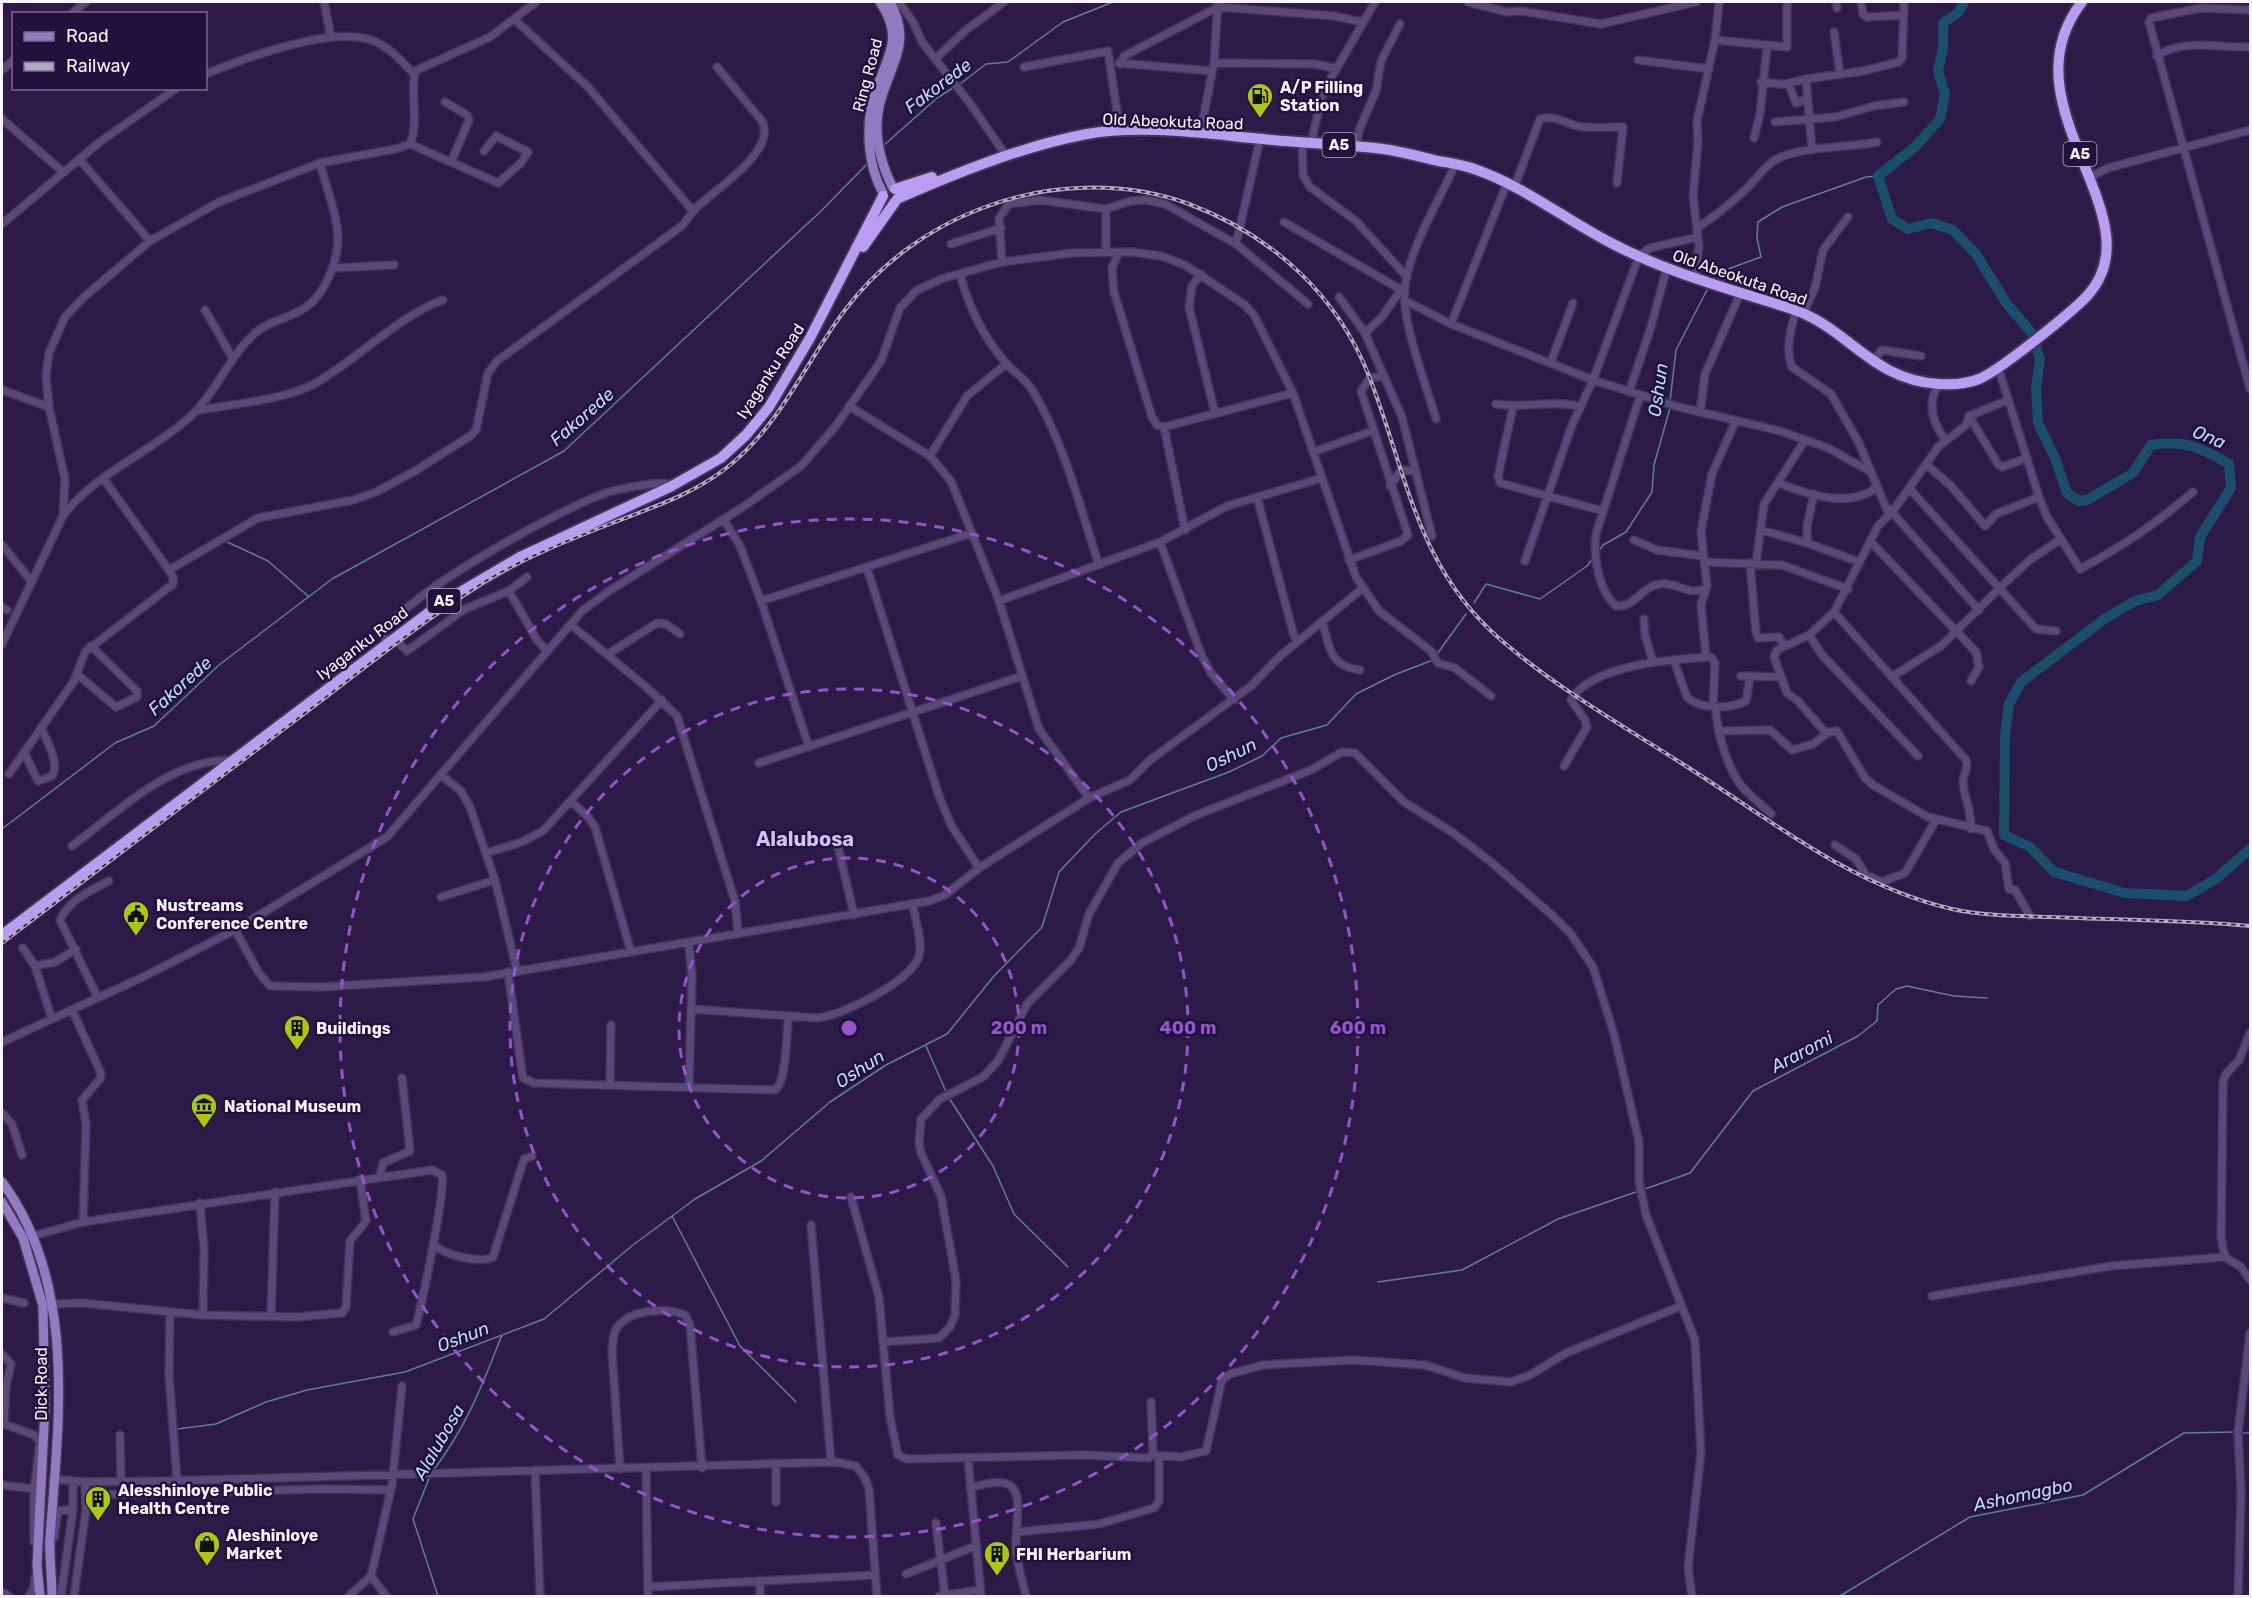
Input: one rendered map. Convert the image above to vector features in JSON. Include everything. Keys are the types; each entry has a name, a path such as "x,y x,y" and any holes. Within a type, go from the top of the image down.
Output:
{"highway":[{"name":"Old Abeokuta Road","path":"891,195 1007,157 1087,134 1120,131 1200,134 1356,146 1456,163 1511,185 1613,244 1666,268 1799,312 1831,331 1872,362 1899,377 1939,384 1971,381 2002,364 2079,303 2095,286 2103,270 2106,238 2103,215 2090,177 2067,125 2058,82 2061,44 2068,24 2082,2"},
{"name":"Iyaganku Road","path":"2,935 440,604 495,570 670,487 721,458 757,423 810,338 891,195"}],"main road":[{"name":"Ring Road","path":"879,2 888,17 893,35 891,55 875,93 869,119 872,159 891,195"},
{"name":"Ring Road","path":"890,2 898,21 901,42 879,107 877,136 891,195"},
{"name":"Dick Road","path":"2,1182 34,1236 52,1304 57,1368 50,1539 52,1596"},
{"name":"Dick Road","path":"2,1202 23,1238 43,1306 45,1408 38,1538 40,1596"}],"street":[{"path":"74,12 86,2"},
{"path":"324,2 331,38"},
{"path":"414,74 422,67 490,37 536,2"},
{"path":"899,2 913,22 922,42 1007,157"},
{"path":"935,58 960,35 1004,2"},
{"path":"1375,2 1334,68 1321,99 1306,143 1303,175 1310,188 1356,221 1407,277"},
{"path":"1468,2 1507,12 1514,10 1601,24 1696,2"},
{"path":"1695,279 1698,237 1693,196 1698,142 1697,121 1715,40 1719,2"},
{"path":"1861,2 1863,14 1866,16 1904,15"},
{"path":"1121,64 1124,56 1218,4 1334,16 1362,22"},
{"path":"1200,134 1213,67 1218,4"},
{"path":"1715,40 1767,47 1787,47 1787,4"},
{"path":"1761,82 1786,84 1899,62 1902,58 1904,5"},
{"path":"2250,10 2201,8 2151,18 2149,27 2250,389"},
{"path":"514,19 588,87 693,211"},
{"path":"1356,146 1362,122 1376,91 1381,61 1400,24"},
{"path":"1834,32 1840,74"},
{"path":"207,74 266,52 331,38 348,36 373,41 387,48 414,74 416,121 410,144"},
{"path":"2157,56 2166,49 2180,45 2250,47"},
{"path":"1754,138 1760,114 1761,82 1767,47"},
{"path":"1024,66 1105,50 1109,53 1111,63 1120,131"},
{"path":"1638,60 1709,69"},
{"path":"1111,63 1213,67 1316,64 1334,68"},
{"path":"169,570 258,518 343,502 376,492 460,443 476,430 488,373 497,361 674,232 693,211 742,168 765,138 762,121 717,67"},
{"path":"1806,79 1812,150"},
{"path":"1786,84 1791,89 1794,102 1807,99"},
{"path":"2,224 126,122 174,90"},
{"path":"445,102 467,115 469,120 451,162"},
{"path":"1775,123 1835,117 1874,106 1904,102"},
{"path":"1450,324 1540,119 1557,117 1580,127 1623,127 1617,183"},
{"path":"2,120 63,172"},
{"path":"2090,177 2108,168 2250,130"},
{"path":"63,516 65,478 48,407 46,365 60,324 84,297 150,241 226,198 320,163 410,144 498,183 520,163 528,152 496,136 484,151"},
{"path":"1236,244 1260,139"},
{"path":"1697,228 1722,212 1769,165 1780,158 1812,150 1844,149 1877,142"},
{"path":"79,159 150,241"},
{"path":"2,644 63,516 80,496 196,411 232,357 263,327 308,305 321,291 332,268 338,234 320,163"},
{"path":"1365,333 1403,292 1423,234 1456,163"},
{"path":"1002,262 999,218 1009,204 1040,200 1106,209 1131,201 1147,200 1165,204 1236,244 1308,304"},
{"path":"1106,209 1106,252"},
{"path":"1848,217 1823,250 1815,288 1799,312 1790,342 1792,367 1831,394 1859,443 1886,507 1979,610"},
{"path":"1284,222 1403,292 1416,352 1436,419"},
{"path":"951,244 1001,228"},
{"path":"1525,561 1639,256 1643,250 1698,237"},
{"path":"1119,252 1114,260 1112,279 1120,316 1155,423 1164,427 1293,393"},
{"path":"2,1042 98,998 235,930 387,837 547,651 595,600 724,520 801,466 882,361 903,303 927,285 1002,262 1072,253 1119,252 1161,256 1201,274 1245,305 1254,315 1293,393 1349,560 1363,588 1390,622 1431,651 1435,660 1455,668 1491,696"},
{"path":"332,268 394,265"},
{"path":"1629,393 1666,268"},
{"path":"960,274 977,322 1006,364 1028,383 1048,421 1099,566"},
{"path":"1201,274 1192,286 1188,307 1215,413"},
{"path":"1700,412 1705,374 1740,294"},
{"path":"1339,297 1365,333 1402,417 1432,536"},
{"path":"196,411 300,391 331,374 427,305 443,300"},
{"path":"1406,301 1450,324 1593,380 1629,393 1780,431 1828,448 1871,472"},
{"path":"1551,362 1573,303"},
{"path":"205,310 232,357"},
{"path":"1872,362 1882,350 1921,356"},
{"path":"930,456 967,396 1006,364"},
{"path":"2002,364 2008,400 2039,497 2080,569 2124,546 2158,522 2193,492"},
{"path":"1349,560 1406,538 1407,531 1390,486 1361,392 1370,378 1383,376"},
{"path":"1939,384 1933,392 1932,417 1945,440"},
{"path":"2,390 48,407"},
{"path":"1640,396 1603,511 1594,549 1606,593 1616,606 1632,604 1646,588 1660,584 1668,584 1679,590 1705,589"},
{"path":"1829,732 1825,732 1797,700 1787,693 1779,677 1774,657 1784,646 1809,635 1834,612 1848,589 1870,541 1945,440 1966,425 1969,416 2008,400"},
{"path":"1496,404 1513,407 1563,404 1581,407"},
{"path":"849,406 930,456 951,481 999,601 1044,739 1089,798"},
{"path":"1513,407 1499,481 1548,498 1603,511"},
{"path":"1969,416 1998,464 2002,466 2027,458"},
{"path":"1706,657 1701,605 1705,589 1701,531 1712,474 1736,420"},
{"path":"1164,427 1185,530"},
{"path":"1313,452 1372,431"},
{"path":"1784,646 1779,637 1758,638 1753,563 1761,530 1764,504 1805,440"},
{"path":"1927,465 1952,488 1985,526 1996,514 2039,497"},
{"path":"1390,486 1401,470 1414,471"},
{"path":"9,774 78,675 80,661 91,646 167,590 174,581 169,570 103,478"},
{"path":"999,601 1160,542 1227,506 1322,478"},
{"path":"527,577 509,591 465,609 407,651 390,641 384,632 395,619 423,595 484,556 607,493 659,483 670,487"},
{"path":"1779,483 1814,494 1853,499 1862,497 1877,487"},
{"path":"1909,488 1957,539 1999,590 2036,628 2056,631"},
{"path":"1807,543 1807,526 1814,494"},
{"path":"1257,497 1294,636 1298,641"},
{"path":"724,520 740,546 761,601 809,747"},
{"path":"1761,530 1807,543 1859,562"},
{"path":"761,601 972,533"},
{"path":"1892,677 1930,654 2031,559 2061,539"},
{"path":"1634,540 1657,550 1703,559 1782,565 1848,589"},
{"path":"1870,541 1979,658 1979,667 1971,681"},
{"path":"1160,542 1204,660 1215,678 1234,700"},
{"path":"2,544 32,582"},
{"path":"867,568 947,816 979,868"},
{"path":"235,930 266,983 276,987 362,986 474,978 913,905 945,895 979,868 1089,798 1130,780 1150,760 1234,700 1298,641 1363,588"},
{"path":"509,591 537,640 547,651"},
{"path":"1834,612 1966,760 1968,769 1963,781 1972,814 1971,829"},
{"path":"1644,620 1645,635 1653,662"},
{"path":"1322,621 1330,651 1337,662 1343,667 1359,670"},
{"path":"608,654 657,623 666,624 680,634"},
{"path":"571,625 673,710 683,729 735,901 738,934"},
{"path":"1809,635 1822,655 1918,756"},
{"path":"78,675 116,707 137,697 137,691 91,646"},
{"path":"1564,766 1586,730 1585,720 1570,703 1573,696 1608,674 1653,662 1711,657 1715,663 1714,706 1718,731 1730,767 1740,783 1772,814"},
{"path":"1674,661 1687,697 1695,703 1714,706 1746,701 1750,677"},
{"path":"759,763 1022,676"},
{"path":"1741,676 1779,677"},
{"path":"486,853 536,836 572,802 662,700"},
{"path":"24,752 38,781 52,776 55,768 41,728"},
{"path":"1718,731 1770,730 1790,750 1814,744 1834,730 1840,734 1869,782 1919,813 1936,820 1987,831 1994,849 2005,862 2009,889 2015,890 2030,916"},
{"path":"885,1342 939,1338 950,1328 955,1316 956,1280 941,1196 921,1153 919,1143 921,1119 940,1099 983,1077 998,1061 1027,1004 1070,961 1078,948 1089,914 1118,863 1142,843 1162,831 1253,791 1311,770 1348,751 1363,758 1404,802 1452,832 1491,862 1553,916 1582,948 1601,989 1639,1142 1639,1181 1646,1215 1695,1340 1700,1433 1699,1472 1688,1567 1692,1596"},
{"path":"72,846 174,771 206,760 232,760"},
{"path":"441,775 466,798 495,880 517,971"},
{"path":"572,802 595,827 631,952"},
{"path":"1835,845 1860,862 1866,874 1882,882 1905,873 1936,820"},
{"path":"837,842 854,915"},
{"path":"441,897 495,880"},
{"path":"98,998 60,922 63,913 89,891 109,881"},
{"path":"691,1009 826,1017 905,977 919,955 913,905"},
{"path":"689,943 691,1009 689,1086"},
{"path":"23,948 35,966 52,1019"},
{"path":"35,966 55,962 76,950"},
{"path":"508,972 524,1078 534,1083 775,1090 778,1088 786,1050 788,1016"},
{"path":"72,1010 101,1073 100,1079 82,1100 86,1124 83,1222"},
{"path":"610,1084 611,1025"},
{"path":"2225,1257 2221,1238 2223,1082 2226,1074 2238,1060 2250,1033"},
{"path":"380,1176 383,1163 410,1151 402,1078"},
{"path":"2,1113 12,1124 22,1155"},
{"path":"435,1246 442,1251 485,1260 493,1257 524,1159 532,1156"},
{"path":"23,1238 83,1222 432,1170 442,1175 443,1184 434,1233 435,1246 430,1257 416,1325 393,1332"},
{"path":"52,1304 82,1303 203,1316 271,1317 338,1314 345,1311 350,1241 366,1221 360,1179"},
{"path":"271,1317 274,1192"},
{"path":"851,1197 879,1297 885,1342 888,1397 897,1455 907,1459 1086,1455 1149,1458 1188,1456 1206,1451 1222,1380 1234,1373 1286,1362 1379,1360 1425,1365 1472,1380 1511,1382 1530,1376 1566,1353 1681,1306"},
{"path":"200,1203 204,1249 203,1316"},
{"path":"811,1225 831,1462"},
{"path":"1932,1296 2111,1266 2225,1257 2241,1268 2250,1280"},
{"path":"2,1298 24,1303"},
{"path":"620,1469 612,1351 614,1332 618,1325 633,1317 663,1310 685,1315 690,1325 702,1468"},
{"path":"170,1314 169,1375 177,1480"},
{"path":"2238,1596 2241,1492 2238,1432 2250,1333"},
{"path":"2,1354 11,1364 6,1386 4,1424 34,1436 40,1442 34,1489 35,1579 29,1596"},
{"path":"349,1596 371,1576 392,1473 402,1386"},
{"path":"1017,1532 1099,1524 1154,1508 1160,1499 1151,1402"},
{"path":"120,1435 121,1482"},
{"path":"936,1523 941,1560 942,1596 981,1593 968,1458"},
{"path":"53,1479 73,1482 121,1482 392,1473 702,1468 831,1462 856,1466 867,1483 877,1596"},
{"path":"776,1463 776,1502"},
{"path":"646,1468 648,1596"},
{"path":"535,1470 540,1596"},
{"path":"61,1596 73,1509 73,1482"},
{"path":"74,1596 87,1495 86,1482"},
{"path":"970,1488 999,1482 1012,1488 1019,1501 1016,1542 1026,1596"},
{"path":"2,1485 34,1489"},
{"path":"87,1495 326,1489 389,1490"},
{"path":"38,1538 53,1538 58,1510 73,1509"},
{"path":"906,1574 975,1545"},
{"path":"648,1587 875,1575"},
{"path":"371,1576 386,1596"},
{"path":"760,1580 760,1596"},
{"path":"2,1592 9,1596"}],"waterway":[{"name":"Fakorede","path":"960,84 986,64 1008,62 1063,22 1113,2"},
{"name":"Ona","path":"1964,2 1959,12 1943,23 1943,48 1938,71 1945,94 1940,119 1915,147 1878,176 1892,219 1908,229 1931,223 1953,230 1976,254 2007,304 2031,332 2040,359 2036,388 2038,423 2055,458 2067,493 2079,501 2087,500 2133,473 2151,445 2162,443 2192,446 2229,464 2231,488 2200,537 2197,561 2158,595 2135,601 2106,618 2021,682 2009,704 2005,735 2004,835 2030,847 2054,872 2125,893 2187,896 2217,878 2250,849"},
{"name":"Fakorede","path":"883,146 937,98 953,88"},
{"name":"Fakorede","path":"2,829 115,743 154,726 219,665 332,579 564,451 821,211 868,163"},
{"name":"Oshun","path":"1716,281 1728,269 1761,257 1757,238 1758,222 1782,207 1866,177 1878,176"},
{"name":"Oshun","path":"1670,401 1676,350 1708,288"},
{"name":"Oshun","path":"1598,552 1603,545 1626,532 1652,492 1654,465 1670,408"},
{"path":"225,541 268,561 308,596"},
{"name":"Oshun","path":"1474,603 1486,584 1540,599 1587,566 1593,558"},
{"name":"Oshun","path":"1437,654 1466,614"},
{"name":"Oshun","path":"177,1429 216,1424 266,1402 307,1390 405,1372 544,1319 633,1245 695,1199 761,1161 830,1102 886,1065 947,1034 994,976 1042,927 1059,872 1095,834 1121,812 1229,772 1262,756 1281,738 1327,725 1356,694 1394,675 1433,660"},
{"name":"Araromi","path":"1645,1189 1690,1173 1753,1091 1858,1036 1877,1021 1878,1005 1896,989 1907,986 1954,996 1987,998"},
{"path":"926,1046 947,1094"},
{"path":"949,1098 993,1166 1014,1214 1068,1267"},
{"name":"Araromi","path":"1378,1282 1462,1270 1558,1219 1636,1192"},
{"path":"672,1216 740,1346 796,1402"},
{"name":"Alalubosa","path":"432,1472 464,1423 502,1335"},
{"name":"Ashomagbo","path":"1840,1596 1970,1517 2083,1495 2184,1433 2235,1432"},
{"name":"Ashomagbo","path":"2240,1433 2250,1433"},
{"name":"Alalubosa","path":"430,1476 413,1519 438,1596"}],"railway":[{"path":"2,943 388,650 481,584 544,551 684,494 725,469 761,434 790,394 830,331 858,294 905,250 960,217 1005,200 1057,190 1084,188 1138,191 1189,204 1247,232 1274,250 1298,271 1320,294 1339,319 1355,346 1369,376 1417,517 1450,582 1472,612 1501,640 1546,675 1783,830 1848,869 1881,885 1916,899 1952,909 2001,915 2250,926"}],"place":[{"name":"A/P Filling Station","path":"1260,119"},
{"name":"Nustreams Conference Centre","path":"136,937"},
{"name":"Buildings","path":"297,1051"},
{"name":"National Museum","path":"204,1129"},
{"name":"Alesshinloye Public Health Centre","path":"98,1522"},
{"name":"Aleshinloye Market","path":"207,1567"},
{"name":"FHI Herbarium","path":"997,1577"}],"district":[{"name":"Alalubosa","path":"805,839"}]}
